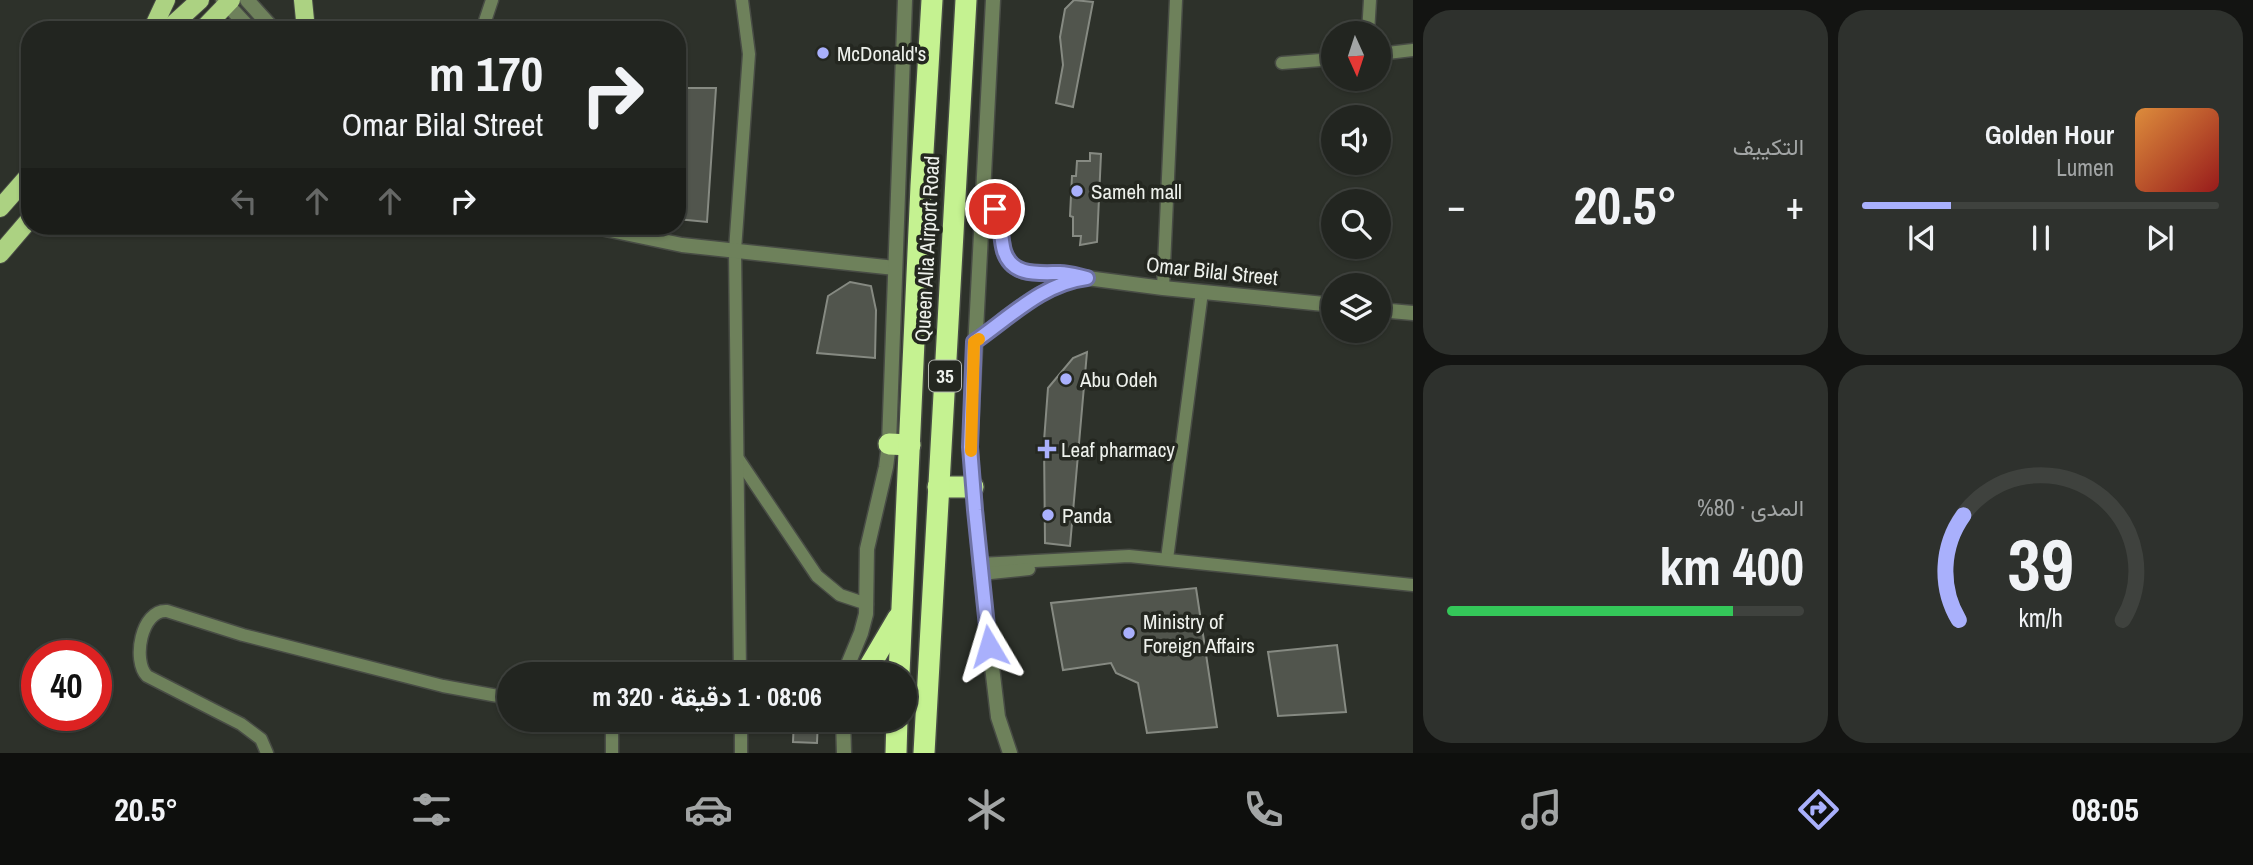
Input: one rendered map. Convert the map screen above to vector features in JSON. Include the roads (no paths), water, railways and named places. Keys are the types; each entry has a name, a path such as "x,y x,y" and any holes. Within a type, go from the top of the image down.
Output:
{"highway":[{"name":"Queen Alia Airport Road","path":"899,662 900,444 910,185 932,0"},
{"name":"Queen Alia Airport Road","path":"924,753 965,0"},
{"path":"938,487 972,487"},
{"path":"872,662 901,614"},
{"path":"896,753 897,732"}],"main road":[{"path":"156,21 166,0"},
{"path":"177,21 200,0"},
{"path":"303,0 305,21"},
{"path":"210,21 227,1"},
{"path":"0,208 21,184"},
{"path":"0,254 21,230"}],"street":[{"path":"247,0 266,21"},
{"path":"485,21 492,0"},
{"path":"740,662 735,250 749,66 743,0"},
{"path":"849,662 861,633 867,604 867,548 886,467 900,444 895,268 910,185 905,0"},
{"path":"993,0 970,447 980,569 998,717 1010,753"},
{"path":"1163,288 1176,0"},
{"path":"1369,21 1370,0"},
{"path":"227,1 244,21"},
{"path":"1391,53 1413,50"},
{"path":"1282,64 1321,60"},
{"name":"Omar Bilal Street","path":"983,203 997,211 1005,255 1016,268 1028,273 1067,274 1163,288 1321,304"},
{"path":"633,235 671,243 895,268"},
{"name":"Omar Bilal Street","path":"974,342 1048,290 1087,278"},
{"path":"1167,559 1202,292"},
{"path":"1391,311 1413,313"},
{"path":"739,460 817,576 840,595 867,604"},
{"path":"980,569 1137,557 1413,585"},
{"path":"267,753 261,739 241,724 197,703 142,671 139,655 144,632 155,613 167,611 243,635 463,690 497,696"},
{"path":"612,732 612,753"},
{"path":"741,732 741,753"},
{"path":"843,732 844,753"}],"place":[{"name":"McDonald's","path":"823,53"},
{"name":"Sameh mall","path":"1077,191"},
{"name":"Abu Odeh","path":"1066,379"},
{"name":"Leaf pharmacy","path":"1047,449"},
{"name":"Panda","path":"1048,515"},
{"name":"Ministry of Foreign Affairs","path":"1129,633"}]}
